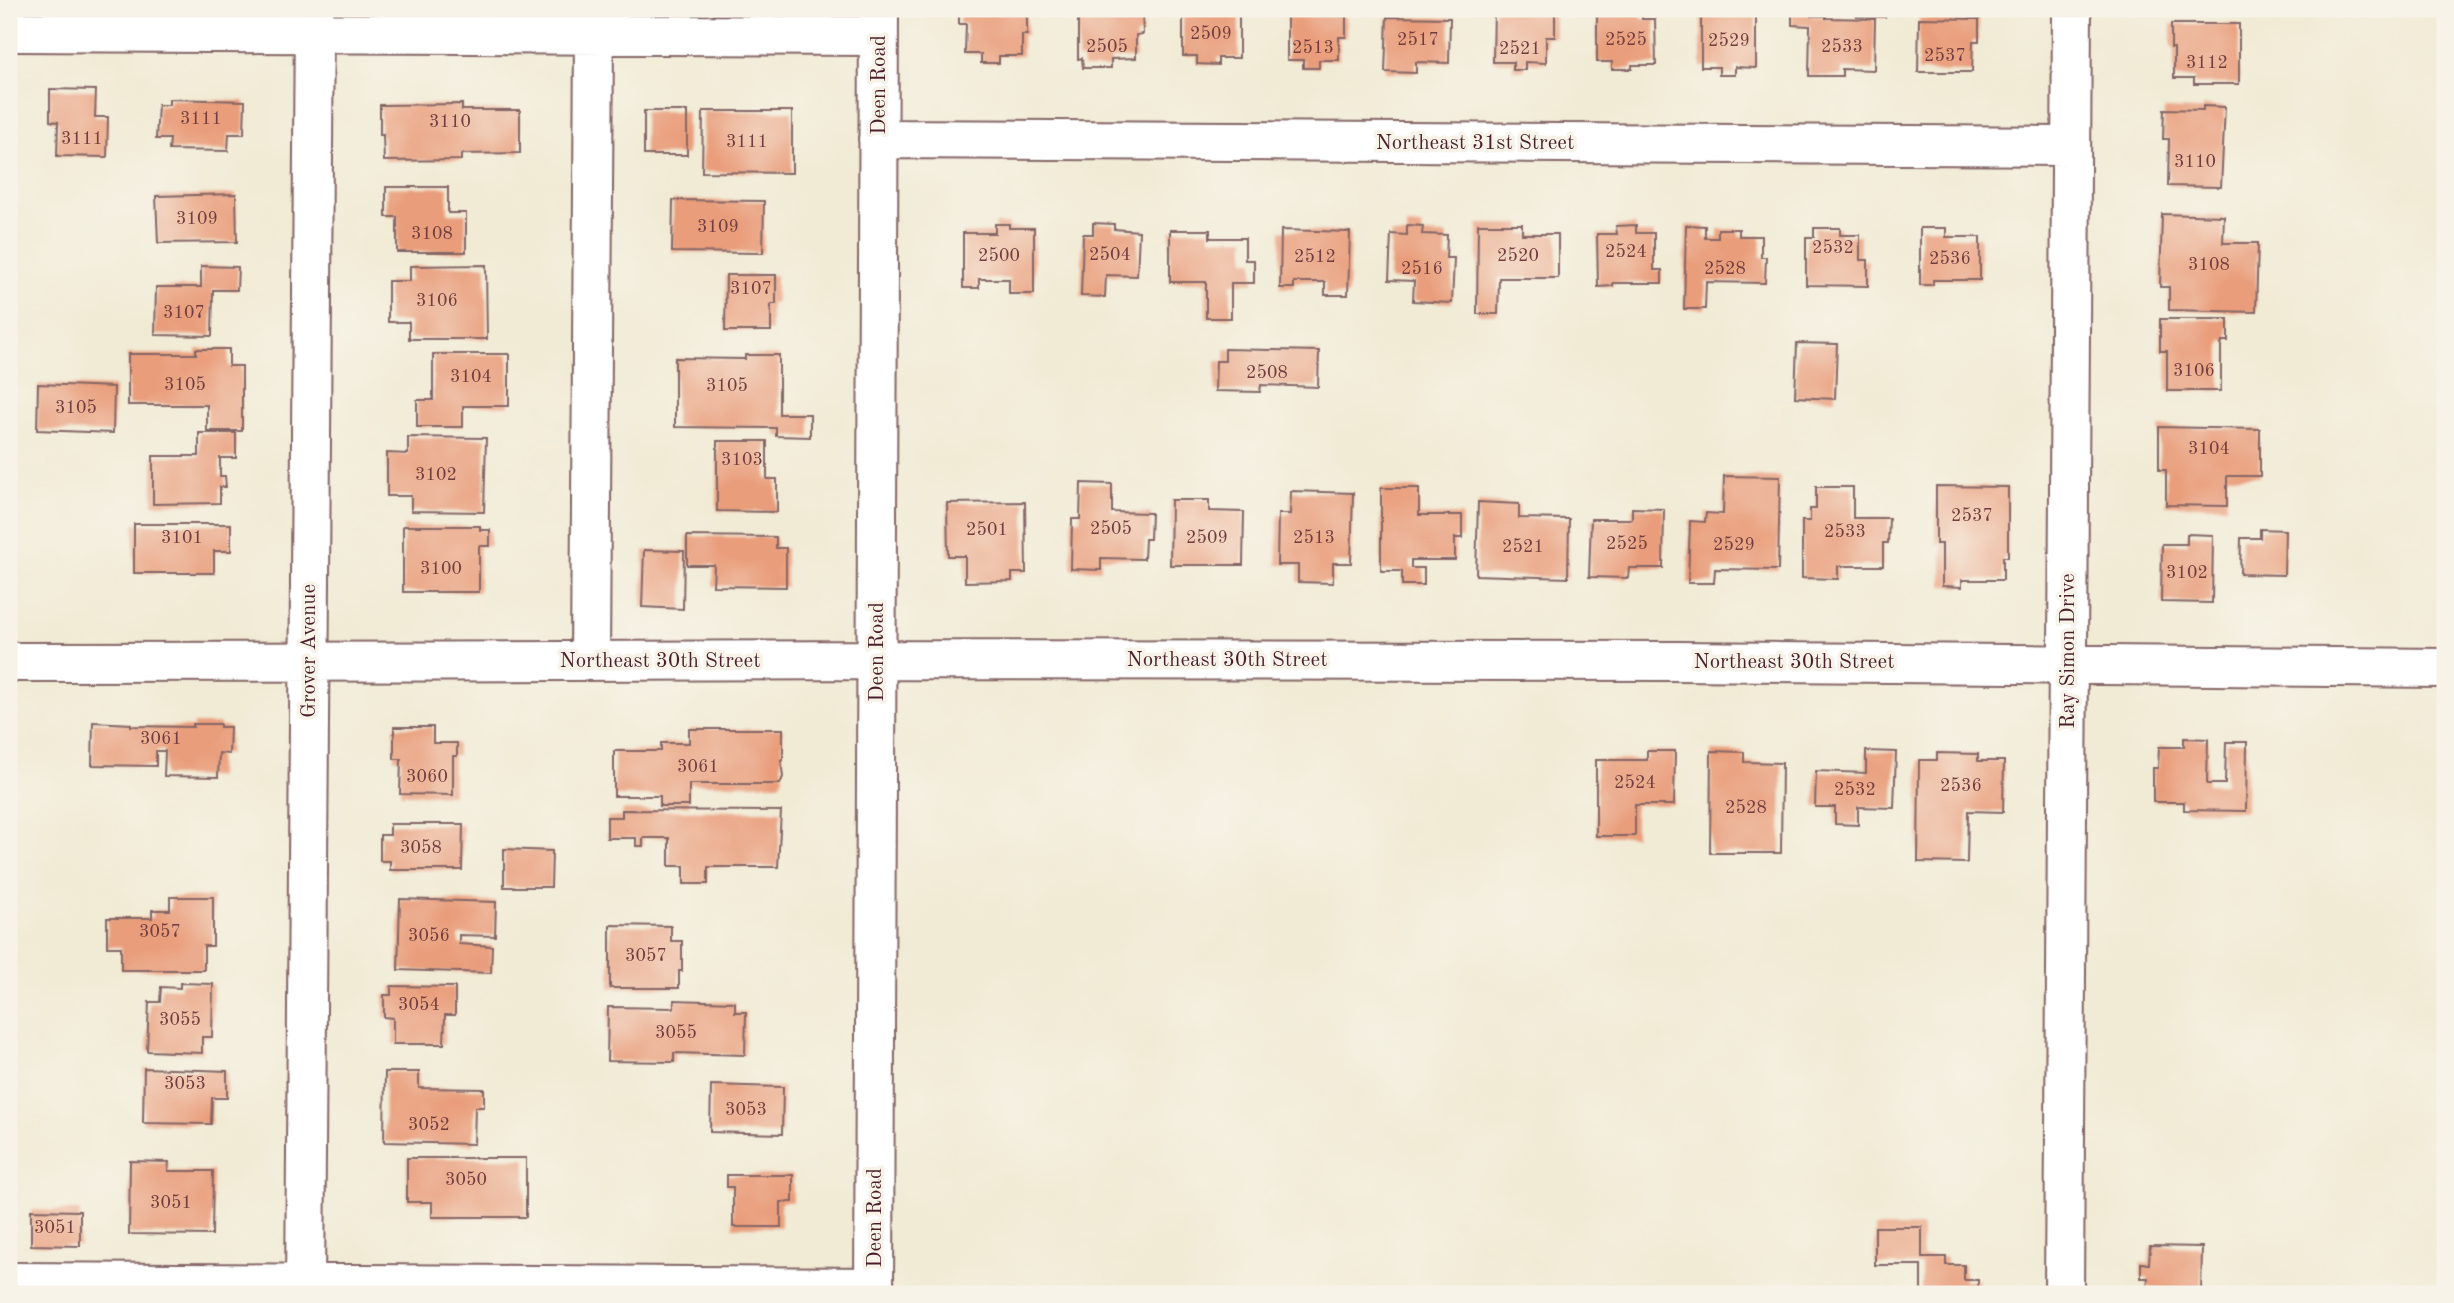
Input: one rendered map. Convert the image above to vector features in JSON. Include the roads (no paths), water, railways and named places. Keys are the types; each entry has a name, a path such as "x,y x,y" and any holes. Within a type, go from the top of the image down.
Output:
{"street":[{"name":"Ray Simon Drive","path":"2063,1294 2072,9"},
{"path":"9,32 314,21 594,34 879,23"},
{"name":"Grover Avenue","path":"305,1289 314,21"},
{"name":"Deen Road","path":"874,1291 879,23"},
{"path":"590,662 594,34"},
{"name":"Northeast 31st Street","path":"878,139 2071,146"},
{"name":"Northeast 30th Street","path":"9,662 877,660 2067,663 2445,668"},
{"path":"9,1282 305,1289 874,1291"}]}
